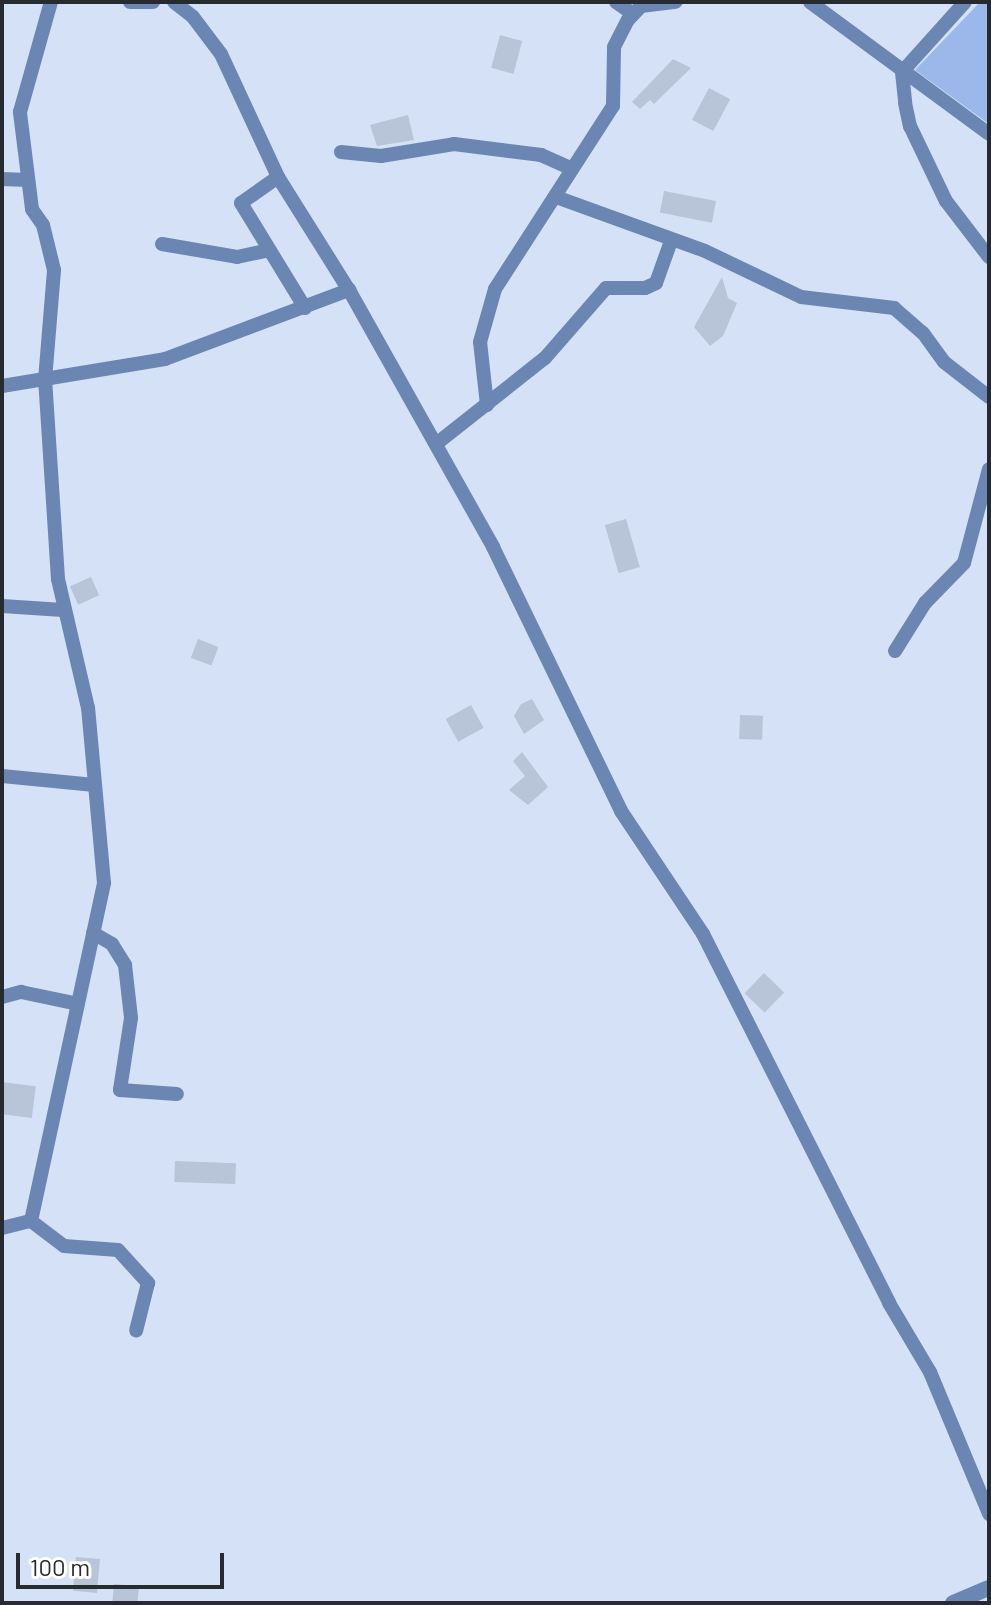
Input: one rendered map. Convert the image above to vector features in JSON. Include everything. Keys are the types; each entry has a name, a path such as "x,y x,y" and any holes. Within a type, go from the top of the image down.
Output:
{"street":[{"path":"31,1221 104,883 88,708 63,610 45,380 54,270 43,225 32,209 20,112 51,2"},
{"path":"130,2 153,2"},
{"path":"174,2 193,17 221,54 278,177 349,290 493,547 621,811 703,934 889,1303 930,1372 989,1514"},
{"path":"616,2 632,13"},
{"path":"487,405 479,365 486,312 510,263 613,106 614,47 632,13 645,5 676,2"},
{"path":"810,2 989,134"},
{"path":"902,72 965,2"},
{"path":"902,72 910,126 946,201 989,257"},
{"path":"341,152 373,156 454,144 541,155 570,168"},
{"path":"278,177 241,203 305,308"},
{"path":"2,179 28,180"},
{"path":"556,197 728,261 801,297 894,308 923,333 944,362 989,397"},
{"path":"436,444 555,349 606,288 645,288 656,283 671,241"},
{"path":"162,244 237,257 269,250"},
{"path":"2,386 165,359 349,290"},
{"path":"895,651 925,603 964,563 989,469"},
{"path":"2,606 63,610"},
{"path":"2,776 95,785"},
{"path":"93,933 112,944 125,965 131,1018 120,1090 177,1094"},
{"path":"2,997 21,992 78,1004"},
{"path":"2,1228 31,1221"},
{"path":"31,1221 64,1246 118,1250 148,1283 136,1331"},
{"path":"953,1603 989,1588"}],"shaded area":[{"path":"980,2 989,2 989,124 915,70"}],"building":[{"path":"500,35 522,41 513,74 491,68"},
{"path":"673,59 691,68 654,104 650,100 640,109 632,102"},
{"path":"709,88 730,99 713,131 692,120"},
{"path":"408,115 414,140 377,146 370,125"},
{"path":"664,191 716,201 712,223 660,213"},
{"path":"722,277 728,298 737,303 723,336 710,346 694,327"},
{"path":"626,519 640,567 619,573 605,525"},
{"path":"91,577 99,595 78,605 70,586"},
{"path":"198,639 219,647 211,666 191,658"},
{"path":"532,699 544,720 524,734 514,716 521,704"},
{"path":"471,705 484,728 458,742 446,719"},
{"path":"740,715 763,716 762,740 739,739"},
{"path":"522,752 548,787 528,805 509,790 525,776 513,761"},
{"path":"764,973 784,992 765,1013 745,993"},
{"path":"2,1082 36,1086 32,1118 2,1114"},
{"path":"175,1161 236,1163 235,1184 174,1182"},
{"path":"76,1557 100,1559 97,1593 73,1591"},
{"path":"114,1584 139,1586 137,1603 112,1603"}]}
